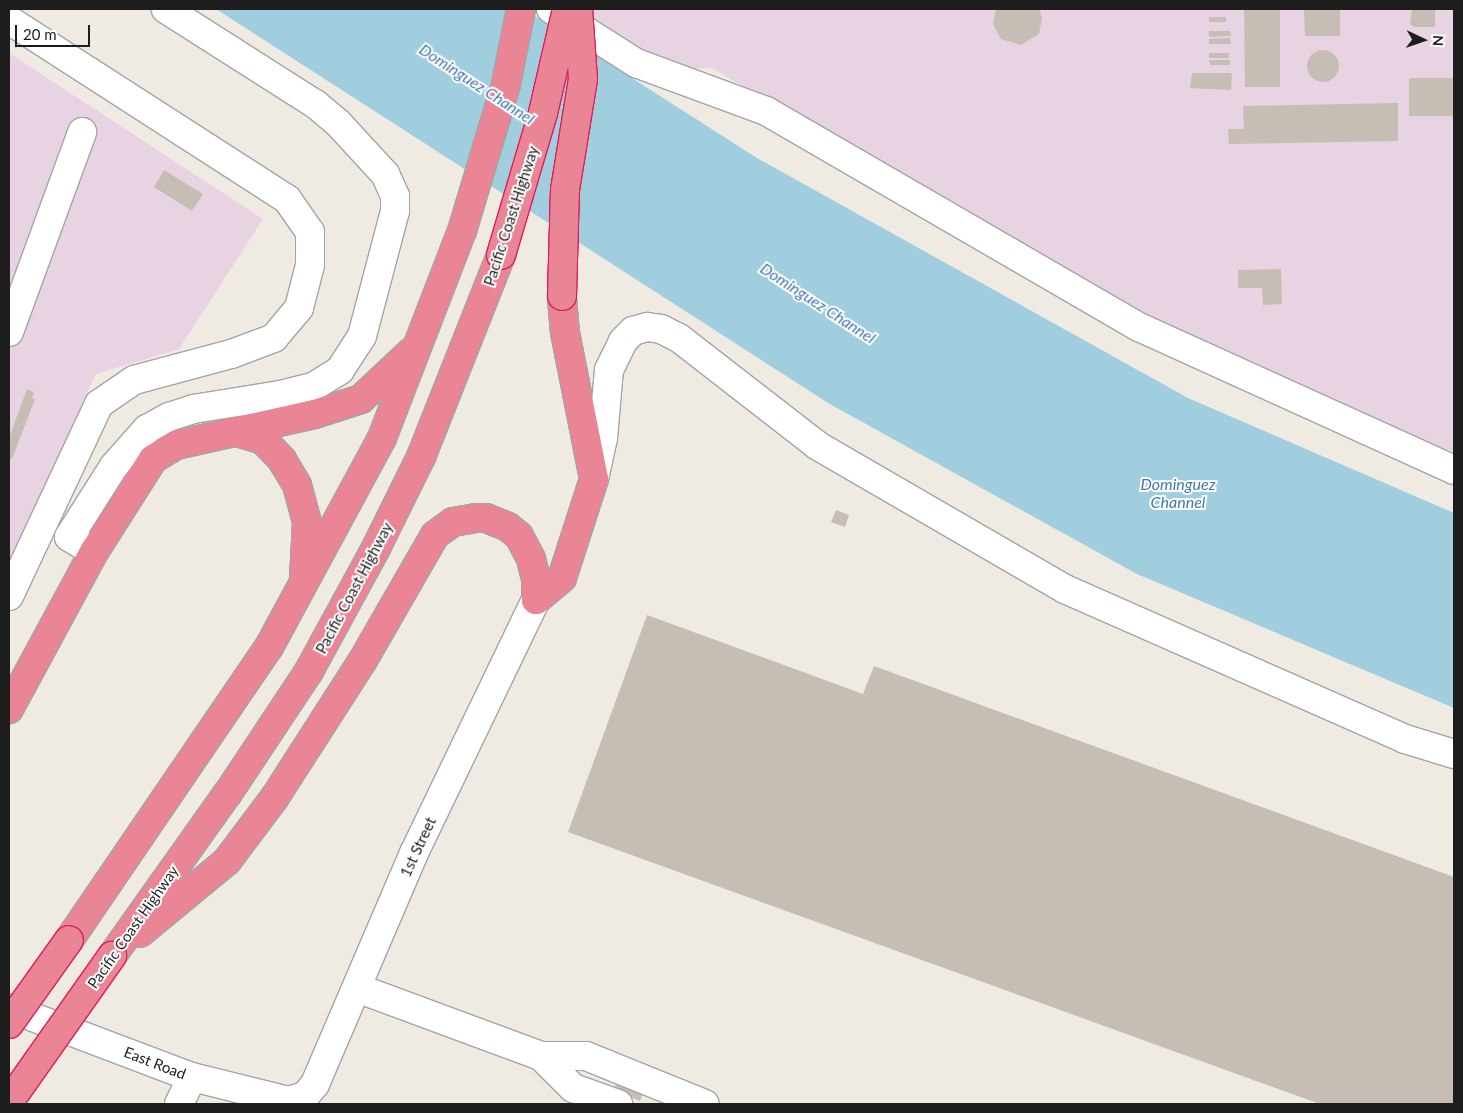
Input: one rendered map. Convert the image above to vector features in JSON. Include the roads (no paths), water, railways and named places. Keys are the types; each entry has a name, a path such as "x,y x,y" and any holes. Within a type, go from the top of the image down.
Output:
{"highway":[{"path":"9,1024 70,940 269,647 382,438 462,231 506,84 521,9"},
{"name":"Pacific Coast Highway","path":"9,1102 228,793 309,671 376,548 421,457 501,255 543,113 567,9"},
{"path":"536,600 562,578 594,479 565,333 562,296 565,190 583,79 578,9"},
{"path":"11,696 94,552 153,459 176,445 314,414 361,399 417,345"},
{"path":"234,431 263,440 282,460 298,485 307,523 304,584"},
{"path":"112,956 227,860 275,797 353,676 435,535 453,522 475,518 486,518 508,527 519,536 531,559 536,579 536,600"}],"street":[{"path":"94,552 68,537 114,466 148,429 169,417 193,409 280,395 313,387 340,370 362,336 395,211 395,196 386,174 338,123 315,104 166,9"},
{"path":"551,9 636,63 766,111 1139,327 1454,470"},
{"path":"9,20 288,199 310,232 310,265 299,308 274,338 231,354 134,380 99,404 9,596"},
{"path":"9,332 82,132"},
{"path":"594,479 603,438 608,370 623,341 633,331 647,327 662,330 678,338 818,446 1065,589 1406,739 1454,754"},
{"name":"1st Street","path":"305,1096 315,1084 414,853 536,600"},
{"path":"356,988 541,1056 586,1056 705,1104"},
{"name":"East Road","path":"9,1008 192,1077 288,1101 305,1096"},
{"path":"541,1056 573,1088 618,1104"},
{"path":"179,1104 192,1077"}],"water":[{"name":"Dominguez Channel","path":"216,9 524,9 757,158 1188,398 1454,513 1454,708 1137,574 828,403"}]}
